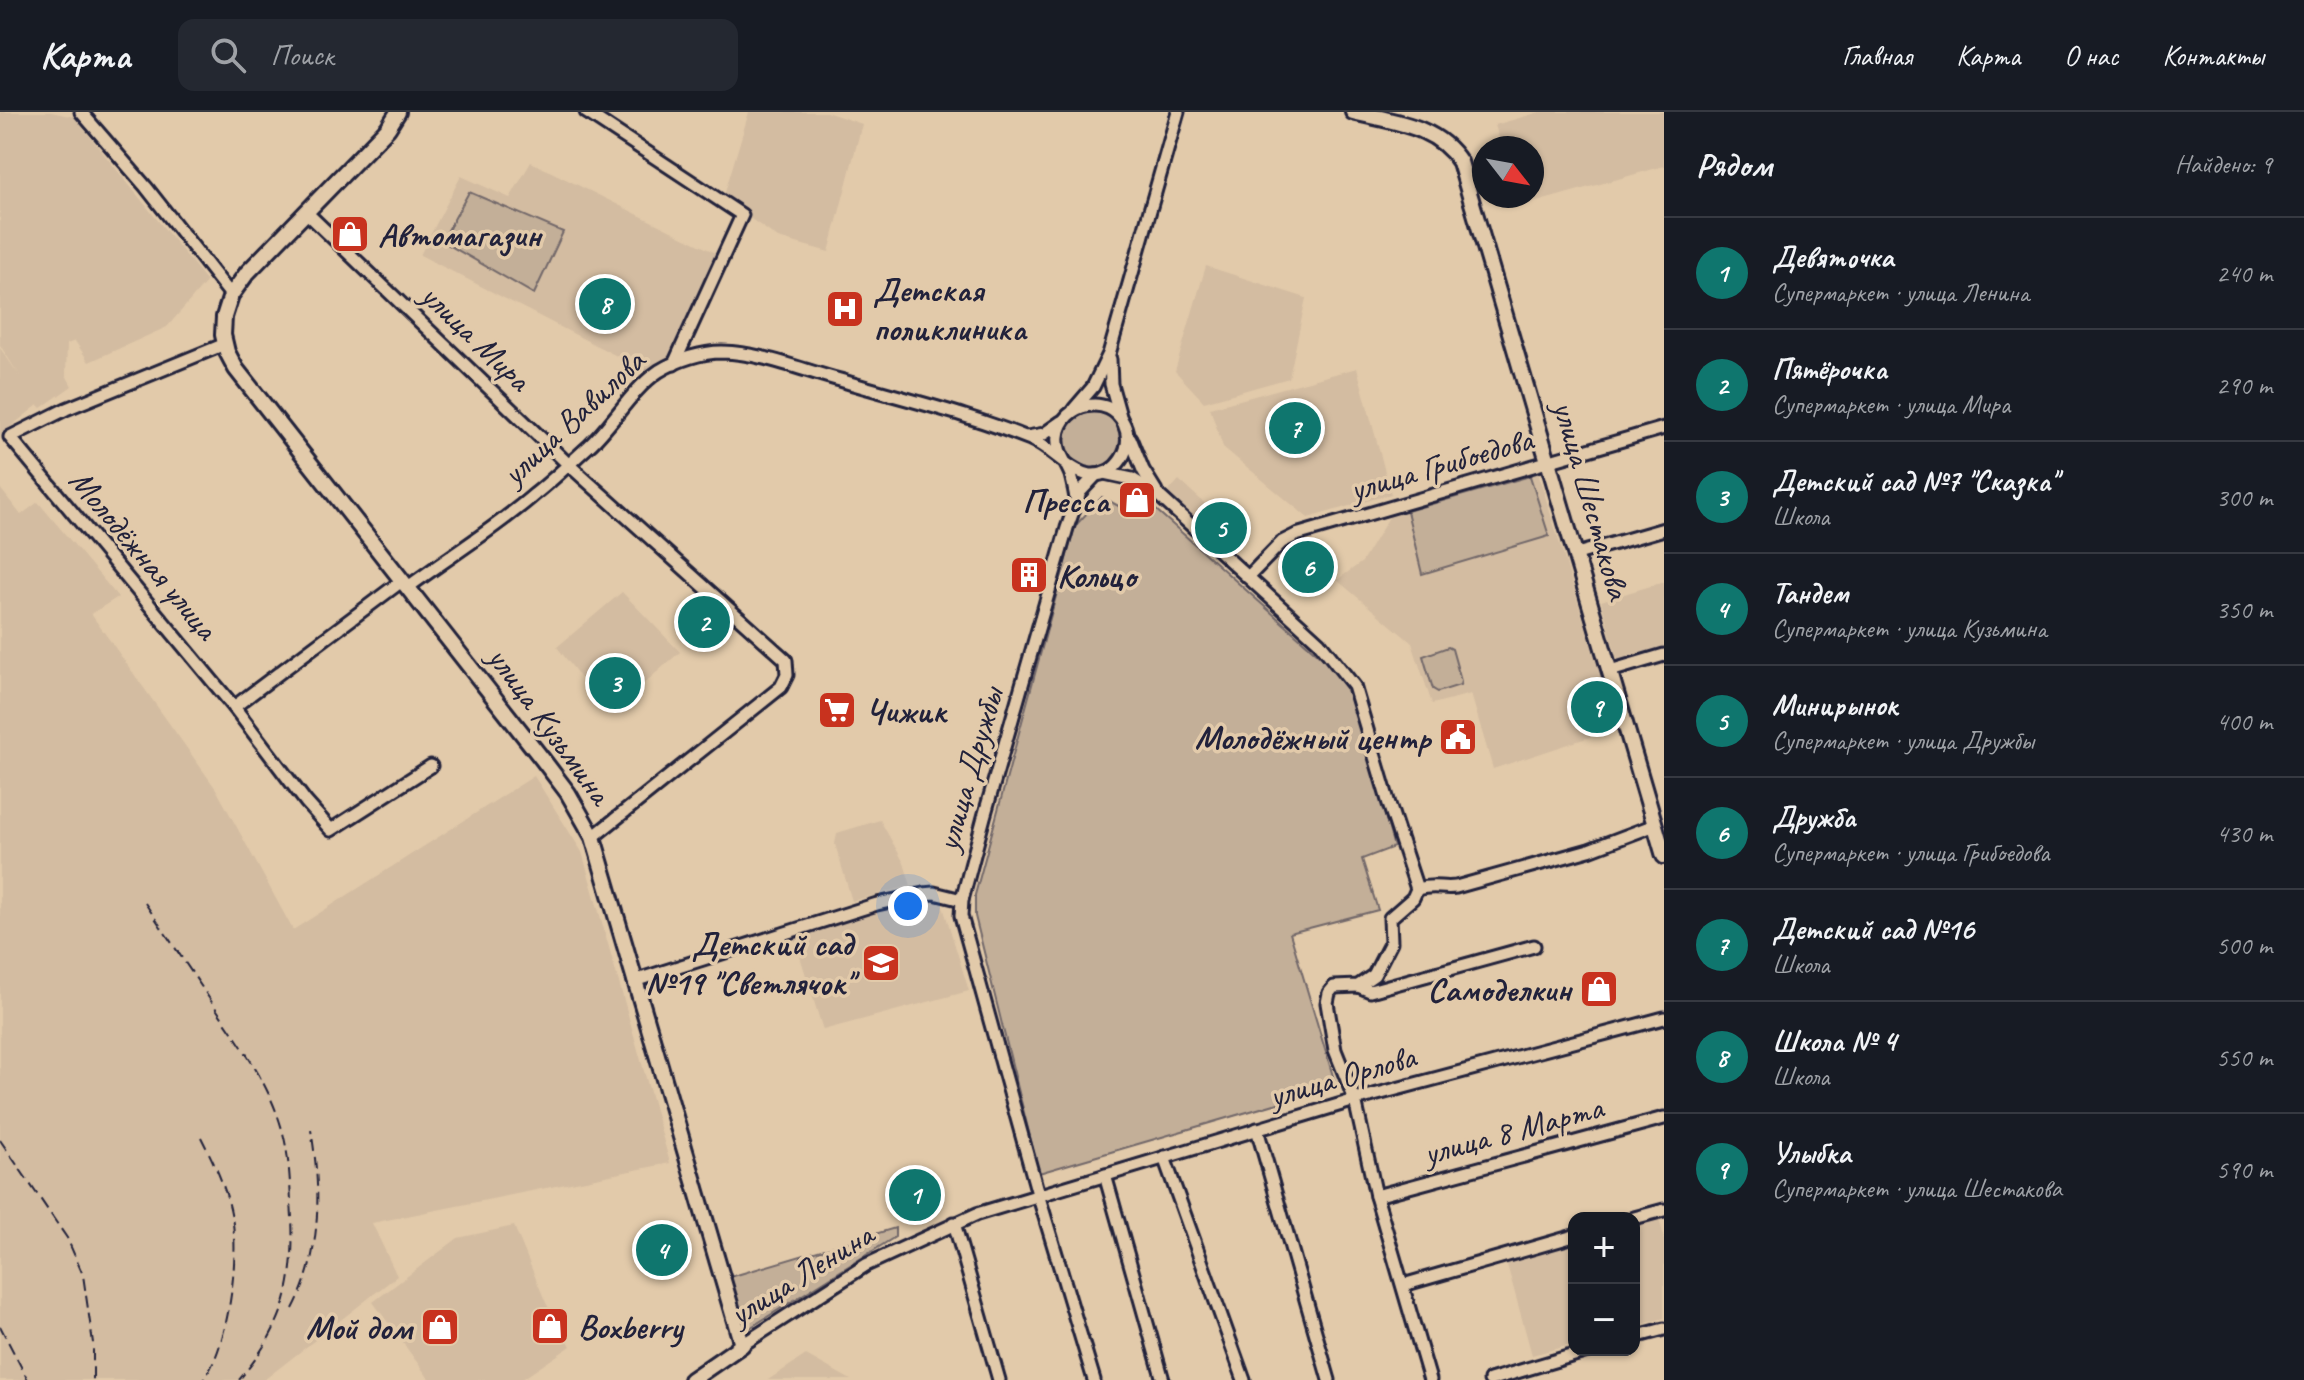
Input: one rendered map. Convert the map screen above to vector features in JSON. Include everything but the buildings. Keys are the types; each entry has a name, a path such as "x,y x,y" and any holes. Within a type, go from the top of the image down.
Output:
{"main road":[{"path":"225,344 224,317 231,295 247,273 388,128 398,112"},
{"name":"улица Шестакова","path":"1353,112 1436,135 1451,147 1460,162 1664,856"},
{"name":"улица Кузьмина","path":"225,344 236,369 568,793 593,837 742,1345"},
{"name":"улица Ленина","path":"691,1380 742,1345"}],"street":[{"path":"81,112 146,187 231,295"},
{"path":"586,112 742,215 674,364"},
{"path":"1076,499 1058,439 1068,415 1093,387 1109,354 1178,112"},
{"name":"улица Мира","path":"307,213 568,464 786,660 787,675 781,687 593,837"},
{"name":"Молодёжная улица","path":"225,344 66,409 10,437 234,707"},
{"name":"улица Вавилова","path":"234,707 534,496 607,428 649,379 674,364 708,353 754,356 926,405 1026,437 1063,459"},
{"path":"1109,354 1111,384 1121,418 1143,470 1158,495"},
{"path":"1026,437 1044,434 1086,405 1101,405 1121,418"},
{"name":"улица Грибоедова","path":"1248,577 1282,542 1296,535 1664,428"},
{"path":"1076,499 1100,474 1112,470 1123,457 1127,450 1127,433"},
{"path":"1063,459 1074,470 1132,479 1158,495 1319,642 1354,686 1417,889 1413,898 1390,918 1391,942 1388,951 1374,975 1358,986"},
{"name":"улица Дружбы","path":"1076,499 962,900 963,932 1094,1380"},
{"path":"1577,554 1664,529"},
{"path":"1610,671 1664,655"},
{"path":"234,707 331,830 431,766"},
{"path":"1417,889 1432,885 1456,887 1589,850 1655,825"},
{"path":"634,981 877,904 934,893 962,900"},
{"path":"1430,1380 1376,1196 1355,1100 1335,1050 1327,1003 1329,993 1334,987 1358,986 1370,991 1534,946"},
{"name":"улица Орлова","path":"1038,1194 1355,1100 1664,1018"},
{"name":"улица 8 Марта","path":"1376,1196 1664,1118"},
{"path":"1257,1129 1329,1380"},
{"path":"1164,1157 1244,1380"},
{"path":"1105,1175 1163,1380"},
{"name":"улица Ленина","path":"742,1345 866,1265 954,1223 1038,1194"},
{"path":"1640,1216 1664,1210"},
{"path":"954,1223 999,1380"},
{"path":"1403,1285 1568,1238"},
{"path":"1640,1335 1664,1329"},
{"path":"1490,1380 1571,1356"}],"shaded area":[{"path":"0,112 51,112 74,117 207,281 167,327 89,362 75,341 67,344 66,375 72,386 41,408 38,405 0,435 0,348 19,375 0,345"},
{"path":"749,112 826,112 862,124 829,252 778,238 723,199"},
{"path":"1540,112 1664,112 1664,166 1544,200 1544,136 1498,136 1495,125"},
{"path":"531,162 720,255 672,354 646,371 420,255 461,176 510,198"},
{"path":"469,192 563,232 534,294 442,241"},
{"path":"1206,266 1306,298 1289,378 1204,402 1175,371"},
{"path":"1357,368 1391,494 1308,518 1223,447 1210,408"},
{"path":"1094,411 1115,419 1123,440 1115,461 1094,469 1073,461 1065,440 1073,419"},
{"path":"1538,473 1617,728 1493,769 1471,694 1432,704 1412,643 1337,580 1362,562 1392,512"},
{"path":"1530,476 1549,536 1422,574 1407,511"},
{"path":"1179,480 1244,539 1232,552 1167,493"},
{"path":"0,488 21,515 38,502 118,597 91,614 216,789 293,930 534,776 582,852 670,1163 372,1223 397,1276 264,1380 0,1380"},
{"path":"1102,497 1135,515 1143,508 1154,508 1338,672 1349,688 1394,847 1362,859 1378,910 1290,933 1336,1086 1039,1173 975,916 975,895 1075,526"},
{"path":"1664,582 1664,648 1618,662 1601,601"},
{"path":"622,592 680,652 609,714 557,647"},
{"path":"1448,647 1452,649 1461,681 1460,685 1438,692 1433,689 1423,656"},
{"path":"880,820 904,863 911,886 852,901 835,844 837,833"},
{"name":"Детский сад №19 \"Светлячок\"","path":"904,900 941,900 969,991 823,1030 793,934"},
{"path":"1659,1218 1664,1237 1664,1318 1640,1325 1640,1284 1640,1223"},
{"path":"514,1226 546,1303 571,1346 521,1380 430,1380 373,1302 458,1238"},
{"path":"895,1228 895,1237 748,1329 742,1322 730,1277"},
{"path":"1568,1244 1568,1346 1532,1355 1506,1261"},
{"path":"806,1355 851,1380 768,1380"}],"railway":[{"path":"145,903 255,1068 278,1116 285,1143 292,1217 288,1285 284,1304 267,1342 239,1380"},
{"path":"293,1309 303,1288 317,1221 311,1130"},
{"path":"201,1137 227,1197 234,1235 230,1302 219,1347 203,1380"},
{"path":"0,1140 67,1238 83,1275 93,1343 93,1380"},
{"path":"0,1326 28,1380"}],"place":[{"name":"Автомагазин","path":"350,234"},
{"name":"Школа № 4","path":"605,304"},
{"name":"Детская поликлиника","path":"845,309"},
{"name":"Детский сад №16","path":"1295,428"},
{"name":"Пресса","path":"1137,500"},
{"name":"Минирынок","path":"1221,528"},
{"name":"Дружба","path":"1308,567"},
{"name":"Кольцо","path":"1029,575"},
{"name":"Пятёрочка","path":"704,622"},
{"name":"Детский сад №7 \"Сказка\"","path":"615,683"},
{"name":"Улыбка","path":"1597,707"},
{"name":"Чижик","path":"837,710"},
{"name":"Молодёжный центр","path":"1458,737"},
{"name":"Детский сад №19 \"Светлячок\"","path":"881,963"},
{"name":"Самоделкин","path":"1599,989"},
{"name":"Девяточка","path":"915,1195"},
{"name":"Тандем","path":"662,1250"},
{"name":"Boxberry","path":"550,1326"},
{"name":"Мой дом","path":"440,1327"}]}
